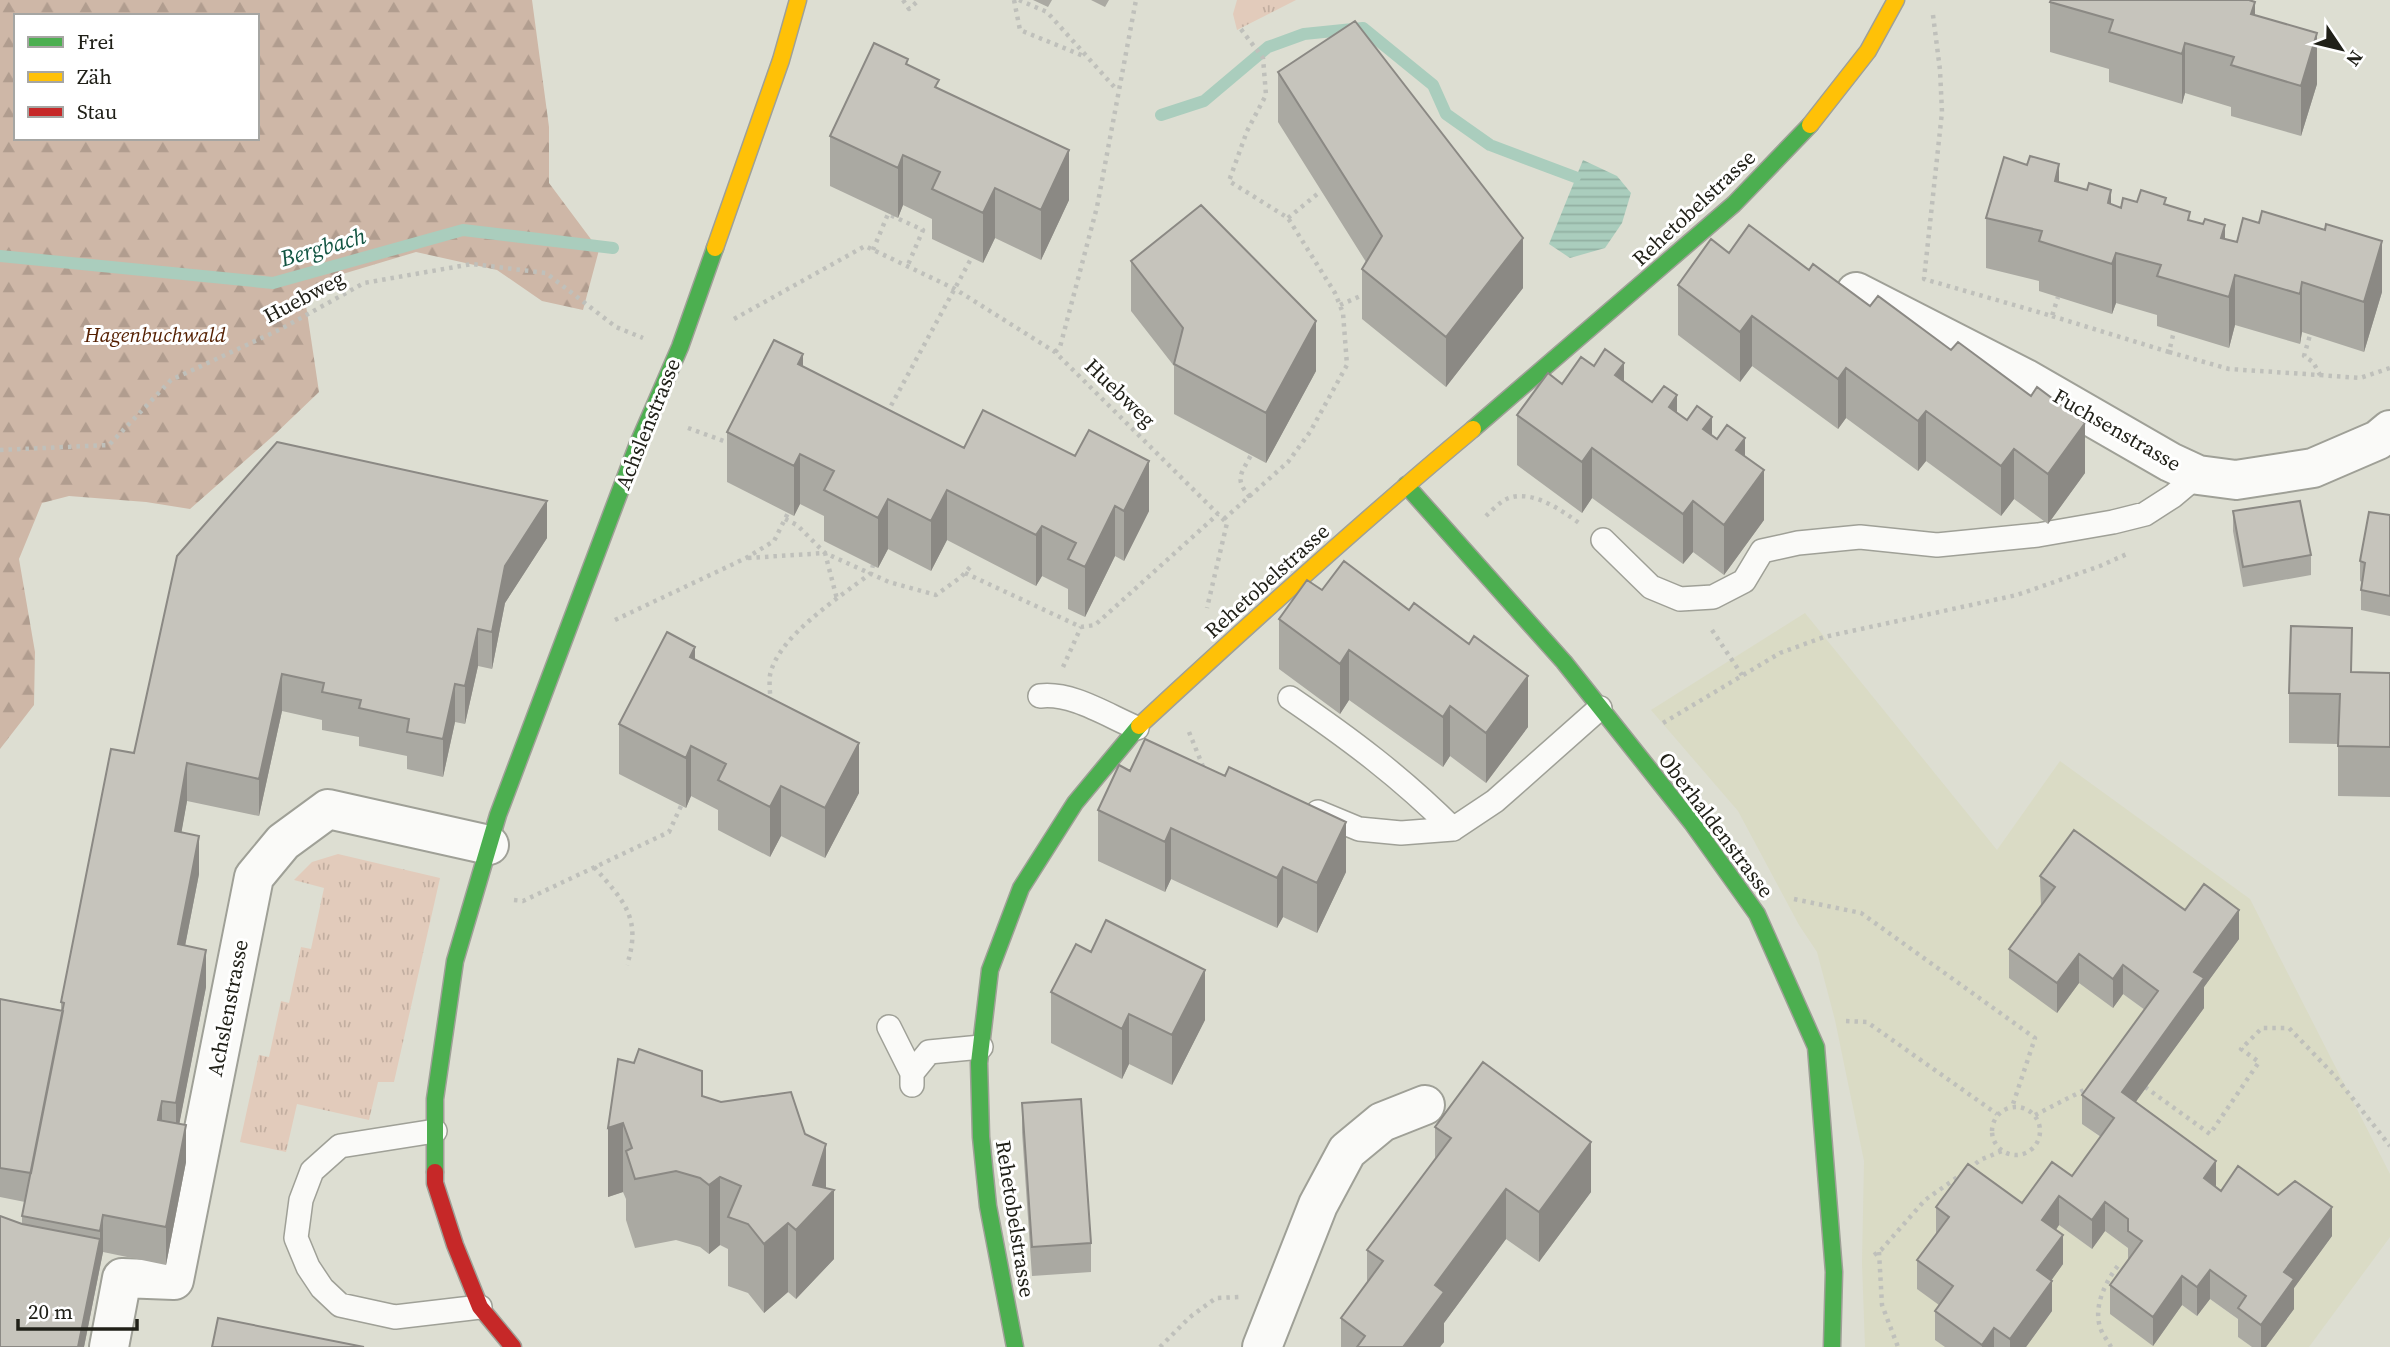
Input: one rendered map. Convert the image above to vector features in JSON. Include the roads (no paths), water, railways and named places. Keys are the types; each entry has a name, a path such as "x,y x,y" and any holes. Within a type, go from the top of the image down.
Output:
{"street":[{"name":"Achslenstrasse","path":"513,1347 480,1307 454,1245 435,1183 436,1099 455,961 489,845 628,471 680,347 780,60 798,0"},
{"name":"Rehetobelstrasse","path":"1015,1347 988,1206 981,1137 979,1063 990,970 1021,888 1075,803 1137,728 1234,637 1406,485 1734,204 1801,135 1839,90 1868,51 1896,0"},
{"name":"Fuchsenstrasse","path":"1856,292 2026,379 2170,462 2198,475 2236,480 2313,468 2378,440 2390,430"},
{"name":"Oberhaldenstrasse","path":"1406,485 1564,662 1692,823 1757,914 1816,1048 1834,1272 1832,1347"},
{"name":"Achslenstrasse","path":"109,1347 122,1278 174,1280 254,877 283,842 328,809 489,845"},
{"path":"1262,1347 1318,1205 1347,1151 1382,1122 1425,1105"}],"lane":[{"path":"1603,540 1651,587 1679,600 1713,597 1744,581 1762,551 1798,543 1860,537 1937,545 2038,535 2113,522 2145,514 2198,475"},
{"path":"1046,695 1077,702 1137,728"},
{"path":"1290,698 1363,748 1453,828"},
{"path":"1302,807 1359,829 1401,833 1453,828 1495,802 1600,708"},
{"path":"889,1027 912,1081 929,1052 981,1047"},
{"path":"435,1131 340,1146 312,1171 301,1200 296,1238 307,1267 322,1288 340,1305 395,1317 480,1307"}],"waterway":[{"path":"1161,115 1204,101 1268,47 1304,34 1363,28 1433,85 1446,114 1490,145 1575,177"},
{"name":"Bergbach","path":"0,256 273,283 463,230 613,248"}],"park label":[{"name":"Hagenbuchwald","path":"155,335"}]}
